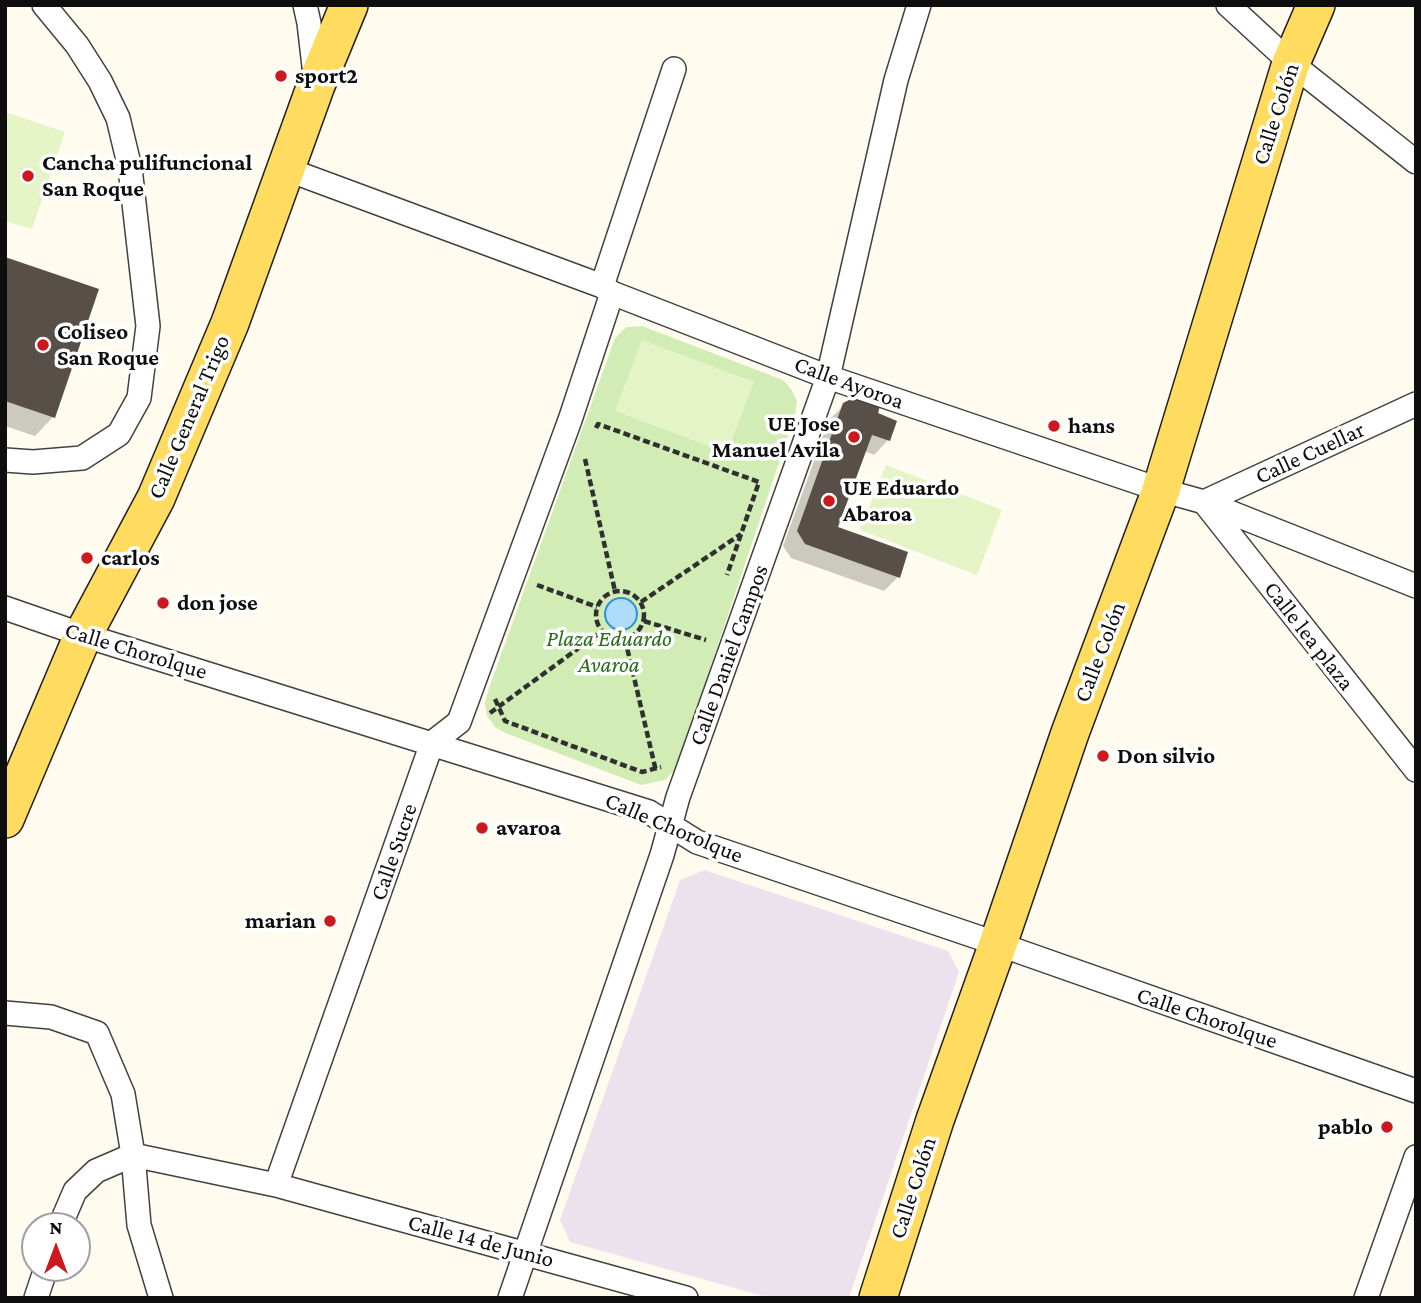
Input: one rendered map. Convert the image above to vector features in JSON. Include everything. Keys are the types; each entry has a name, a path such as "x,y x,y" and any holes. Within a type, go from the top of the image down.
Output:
{"main road":[{"name":"Calle General Trigo","path":"5,819 83,635 156,498 230,323 316,85 349,5"},
{"name":"Calle Colón","path":"878,1298 935,1120 1070,733 1161,490 1291,63 1315,5"}],"street":[{"path":"5,460 33,462 82,458 119,434 139,398 148,326 130,168 118,118 100,81 77,45 44,5"},
{"path":"305,5 316,85"},
{"name":"Calle Daniel Campos","path":"510,1298 683,784 828,377 896,80 919,5"},
{"path":"1228,5 1291,63 1416,162"},
{"path":"432,743 459,722 570,419 674,69"},
{"name":"Calle Ayoroa","path":"286,169 607,289 828,377 1161,490 1204,502 1416,586"},
{"name":"Calle Cuellar","path":"1204,502 1416,404"},
{"name":"Calle lea plaza","path":"1204,502 1416,770"},
{"name":"Calle Chorolque","path":"5,608 83,635 649,812 697,842 998,944 1416,1091"},
{"name":"Calle Sucre","path":"276,1185 432,743"},
{"path":"5,1013 51,1017 97,1033 123,1094 133,1155 139,1225 161,1298"},
{"path":"66,1212 75,1191 96,1171 133,1155 276,1185"},
{"path":"1366,1298 1416,1157"},
{"name":"Calle 14 de Junio","path":"276,1185 686,1298"}],"path":[{"path":"593,435 598,424 760,482 725,581"},
{"path":"579,470 584,458 615,591"},
{"path":"641,602 741,534"},
{"path":"542,573 537,585 597,607"},
{"path":"615,591 630,593 641,602 644,621 638,631 625,639 609,636 602,631 596,615 601,600 615,591"},
{"path":"644,621 706,640"},
{"path":"702,653 709,628"},
{"path":"487,716 602,631"},
{"path":"625,639 659,782"},
{"path":"499,687 494,700 505,721 642,772 665,766"}],"shaded area":[{"path":"704,870 948,951 959,972 849,1298 770,1298 570,1242 560,1220 680,880"}],"green space":[{"name":"Cancha pulifuncional San Roque","path":"5,112 65,132 32,229 5,221"},
{"name":"Plaza Eduardo Avaroa","path":"642,326 783,380 797,401 795,415 680,758 674,771 665,780 641,785 496,728 487,716 485,703 615,338 626,327"},
{"path":"642,340 754,382 727,453 615,411"},
{"path":"886,465 1002,510 977,575 860,530"}],"water":[{"path":"621,598 632,603 637,614 632,625 621,630 610,625 605,614 610,603"}],"building":[{"name":"Coliseo San Roque","path":"5,257 99,289 55,418 5,401"},
{"path":"855,397 880,406 878,413 897,421 890,441 872,435 838,527 908,552 900,578 805,544 797,531 843,403"}],"place":[{"name":"sport2","path":"281,76"},
{"name":"Cancha pulifuncional San Roque","path":"28,176"},
{"name":"Coliseo San Roque","path":"43,345"},
{"name":"hans","path":"1054,426"},
{"name":"UE Jose Manuel Avila","path":"854,437"},
{"name":"UE Eduardo Abaroa","path":"829,501"},
{"name":"carlos","path":"87,558"},
{"name":"don jose","path":"163,603"},
{"name":"Don silvio","path":"1103,756"},
{"name":"avaroa","path":"482,828"},
{"name":"marian","path":"330,921"},
{"name":"pablo","path":"1387,1127"}]}
